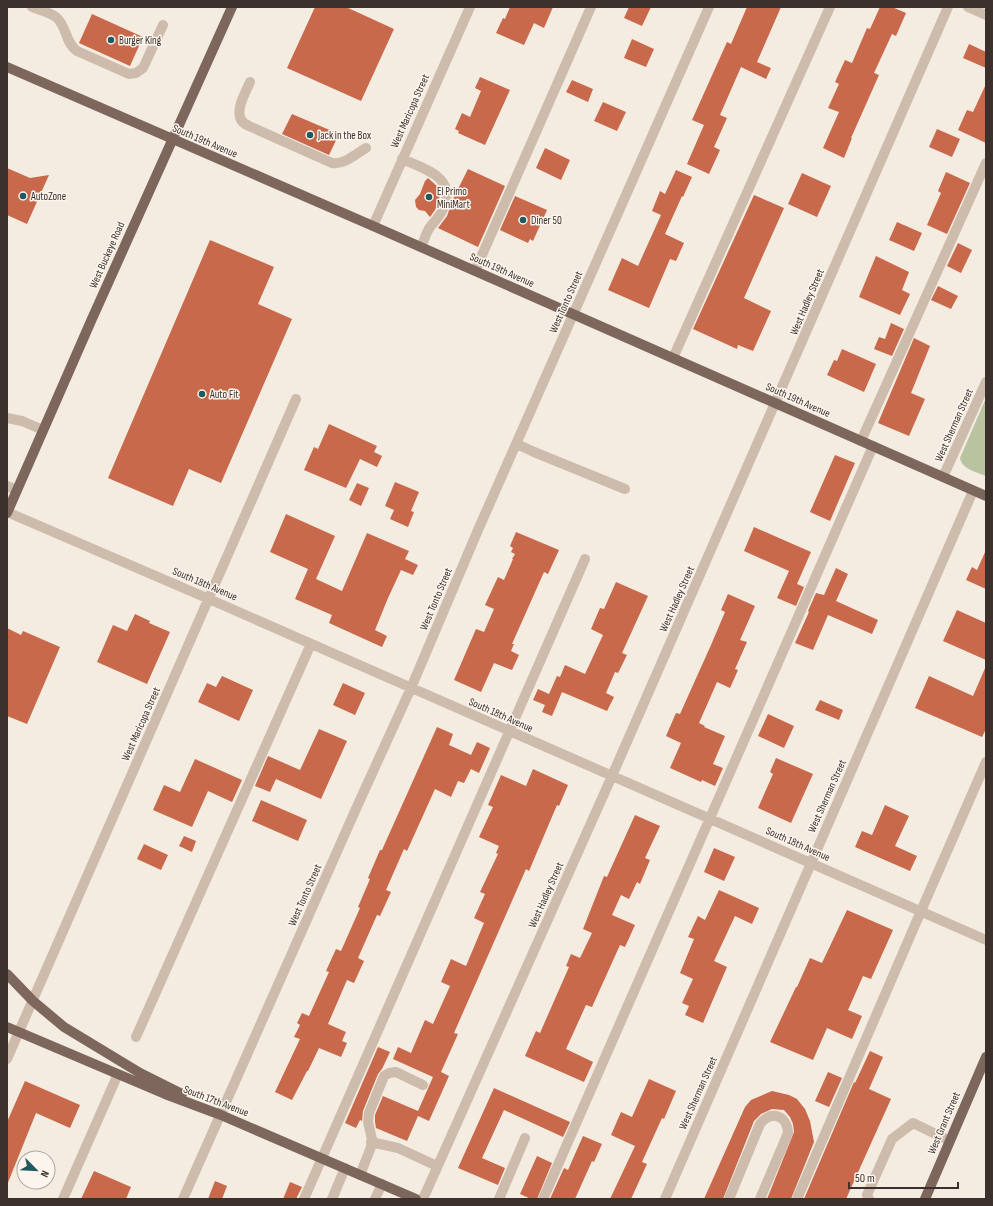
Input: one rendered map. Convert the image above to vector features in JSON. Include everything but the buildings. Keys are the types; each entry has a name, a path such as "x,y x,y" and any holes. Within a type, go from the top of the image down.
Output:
{"main road":[{"name":"West Buckeye Road","path":"7,513 232,7"},
{"name":"South 19th Avenue","path":"7,67 421,247 986,496"},
{"path":"7,974 33,1001 64,1027 140,1073 221,1115"},
{"name":"South 17th Avenue","path":"7,1027 165,1094 221,1115 416,1199"},
{"name":"West Grant Street","path":"925,1199 986,1057"}],"street":[{"path":"32,7 55,17 61,24 71,47 129,74 136,73 143,68 163,25"},
{"name":"West Maricopa Street","path":"373,226 470,7"},
{"path":"475,271 591,7"},
{"name":"West Tonto Street","path":"183,1199 411,688 708,7"},
{"path":"673,358 830,7"},
{"name":"West Hadley Street","path":"423,1199 612,776 948,7"},
{"path":"968,7 986,15"},
{"path":"250,82 242,102 240,117 243,122 249,126 332,163 338,164 346,161 366,148"},
{"path":"402,159 437,177 447,188 445,205 440,215 429,229 421,247"},
{"path":"861,441 986,163"},
{"name":"West Sherman Street","path":"944,477 986,382"},
{"name":"West Maricopa Street","path":"7,1059 296,399"},
{"path":"7,418 22,420 43,430"},
{"path":"517,444 625,489"},
{"path":"543,1199 874,446"},
{"path":"7,486 17,490"},
{"name":"West Sherman Street","path":"665,1199 973,491"},
{"name":"South 18th Avenue","path":"7,513 209,599 986,940"},
{"path":"304,1199 508,731 585,559"},
{"path":"136,1037 311,644"},
{"path":"797,1199 986,762"},
{"path":"360,1175 371,1147 372,1139 368,1122 369,1113 384,1076 396,1072 423,1084"},
{"path":"62,1199 118,1074"},
{"path":"729,1199 760,1124 766,1117 773,1115 782,1119 787,1124 788,1133 760,1199"},
{"path":"869,1199 867,1195 892,1139 912,1123 950,1141"},
{"path":"499,1199 525,1138"},
{"path":"371,1142 398,1148 438,1166"},
{"path":"332,1199 345,1168"},
{"path":"375,1199 382,1184"}],"green space":[{"path":"986,398 986,476 966,467 961,462 960,458"}],"place":[{"name":"Burger King","path":"111,40"},
{"name":"Jack in the Box","path":"310,135"},
{"name":"AutoZone","path":"23,196"},
{"name":"El Primo MiniMart","path":"429,197"},
{"name":"Diner 50","path":"523,220"},
{"name":"Auto Fit","path":"202,394"}]}
